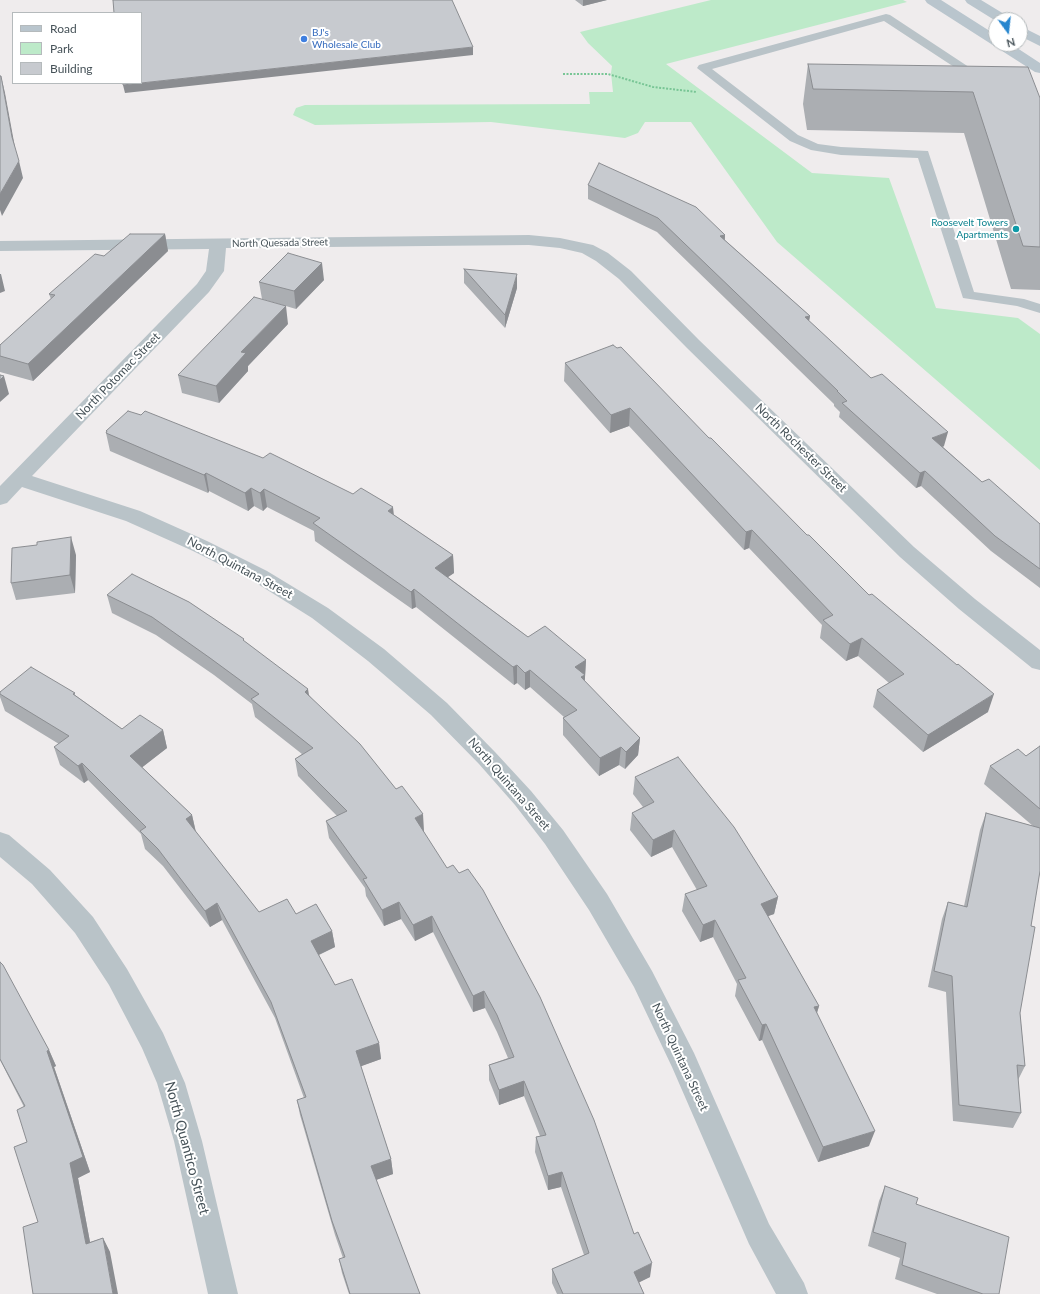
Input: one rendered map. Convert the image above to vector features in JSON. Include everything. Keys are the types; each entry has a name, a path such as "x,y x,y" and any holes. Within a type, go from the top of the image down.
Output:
{"main road":[{"path":"932,0 988,36"},
{"path":"972,0 991,12"},
{"path":"1028,35 1040,42"},
{"path":"1013,52 1040,69"}],"street":[{"name":"North Quesada Street","path":"0,246 523,240 560,243"},
{"name":"North Rochester Street","path":"560,243 579,246 595,252 625,275 907,552 967,604 1040,662"},
{"name":"North Potomac Street","path":"0,498 203,288 215,271 218,244"},
{"name":"North Quintana Street","path":"19,479 134,516 200,546 260,576 299,599 347,632 453,721 523,798 554,837 613,927 668,1029 759,1234 793,1294"},
{"name":"North Quantico Street","path":"0,842 41,877 84,926 118,977 154,1042 171,1083 188,1140 223,1294"}],"lane":[{"path":"989,85 886,17 703,68 727,84 794,138 815,147 841,151 923,154 968,295 1019,302 1040,309"}],"path":[{"path":"563,74 608,74 654,86 699,93"}],"green space":[{"path":"711,0 903,0 907,2 666,64 812,173 889,178 936,308 1018,318 1040,334 1040,470 777,242 691,122 645,122 638,133 625,138 491,122 315,125 293,115 296,108 305,105 590,104 589,92 613,92 611,73 612,66 588,43 580,32"}],"building":[{"name":"BJ's Wholesale Club","path":"113,0 452,0 473,47 142,83 142,12 114,12"},
{"path":"808,64 1028,67 1040,98 1040,247 1023,246 973,92 813,89"},
{"path":"0,76 12,137 19,161 0,194"},
{"path":"599,163 696,207 725,235 720,236 810,316 805,317 871,378 882,374 948,432 932,438 982,482 989,479 1040,524 1040,569 995,536 925,471 920,473 842,403 847,401 838,391 658,218 588,185"},
{"path":"130,234 165,234 28,364 0,356 0,345 55,295 49,294 95,254 104,256"},
{"path":"288,253 322,263 294,291 259,282"},
{"path":"464,269 517,274 505,315"},
{"path":"254,297 286,306 241,352 246,353 216,386 178,375"},
{"path":"613,345 617,348 621,347 709,438 711,438 869,595 872,594 994,694 928,735 877,690 904,674 862,638 850,644 823,620 833,615 752,530 746,532 630,408 611,415 565,363"},
{"path":"128,411 141,415 145,411 263,458 270,453 353,494 361,488 393,507 388,511 453,555 435,568 528,637 545,626 586,660 575,667 585,675 581,677 640,738 626,752 621,747 600,758 563,718 577,710 530,670 525,673 517,665 513,667 414,589 411,592 313,523 320,518 264,489 260,493 251,488 245,493 206,473 204,475 106,433 106,431"},
{"path":"71,537 70,575 11,583 12,548 37,545 37,542"},
{"path":"132,574 189,602 244,639 243,640 308,689 305,692 360,744 396,789 402,786 423,814 415,818 447,868 453,865 459,873 468,869 483,890 540,997 594,1120 634,1234 638,1232 652,1263 634,1272 644,1294 563,1294 552,1269 589,1253 562,1172 548,1176 536,1137 546,1135 524,1081 499,1090 489,1065 514,1057 497,1015 484,991 473,996 432,916 413,925 399,902 382,910 363,879 367,878 326,821 347,811 295,759 313,748 251,699 259,694 152,617 107,595"},
{"path":"31,667 75,693 73,694 122,729 140,715 163,730 130,756 192,815 186,819 259,912 287,899 296,914 316,904 332,931 311,941 335,985 352,979 379,1043 356,1051 391,1159 371,1166 420,1294 350,1294 339,1259 345,1257 332,1221 297,1100 306,1097 271,1002 217,903 205,911 158,849 140,831 146,827 82,763 78,766 54,747 69,736 0,694 0,692"},
{"path":"1040,746 1040,809 990,766 1018,749 1026,756"},
{"path":"678,757 734,827 778,897 761,904 819,1006 814,1007 875,1131 823,1147 766,1024 762,1025 738,980 746,978 715,920 703,925 685,894 707,886 674,830 653,840 632,813 654,802 635,777"},
{"path":"986,813 1040,828 1040,871 1031,926 1035,927 1020,1013 1025,1066 1017,1065 1021,1113 959,1105 952,976 934,971 948,902 967,907"},
{"path":"0,962 49,1050 47,1051 83,1157 70,1163 86,1244 103,1238 113,1294 33,1294 23,1227 38,1222 14,1147 27,1142 17,1110 25,1106 0,1059"},
{"path":"885,1186 918,1198 916,1204 1009,1237 999,1294 983,1294 902,1265 906,1243 873,1232"}],"place":[{"name":"BJ's Wholesale Club","path":"304,39"},
{"name":"Roosevelt Towers Apartments","path":"1016,229"}]}
